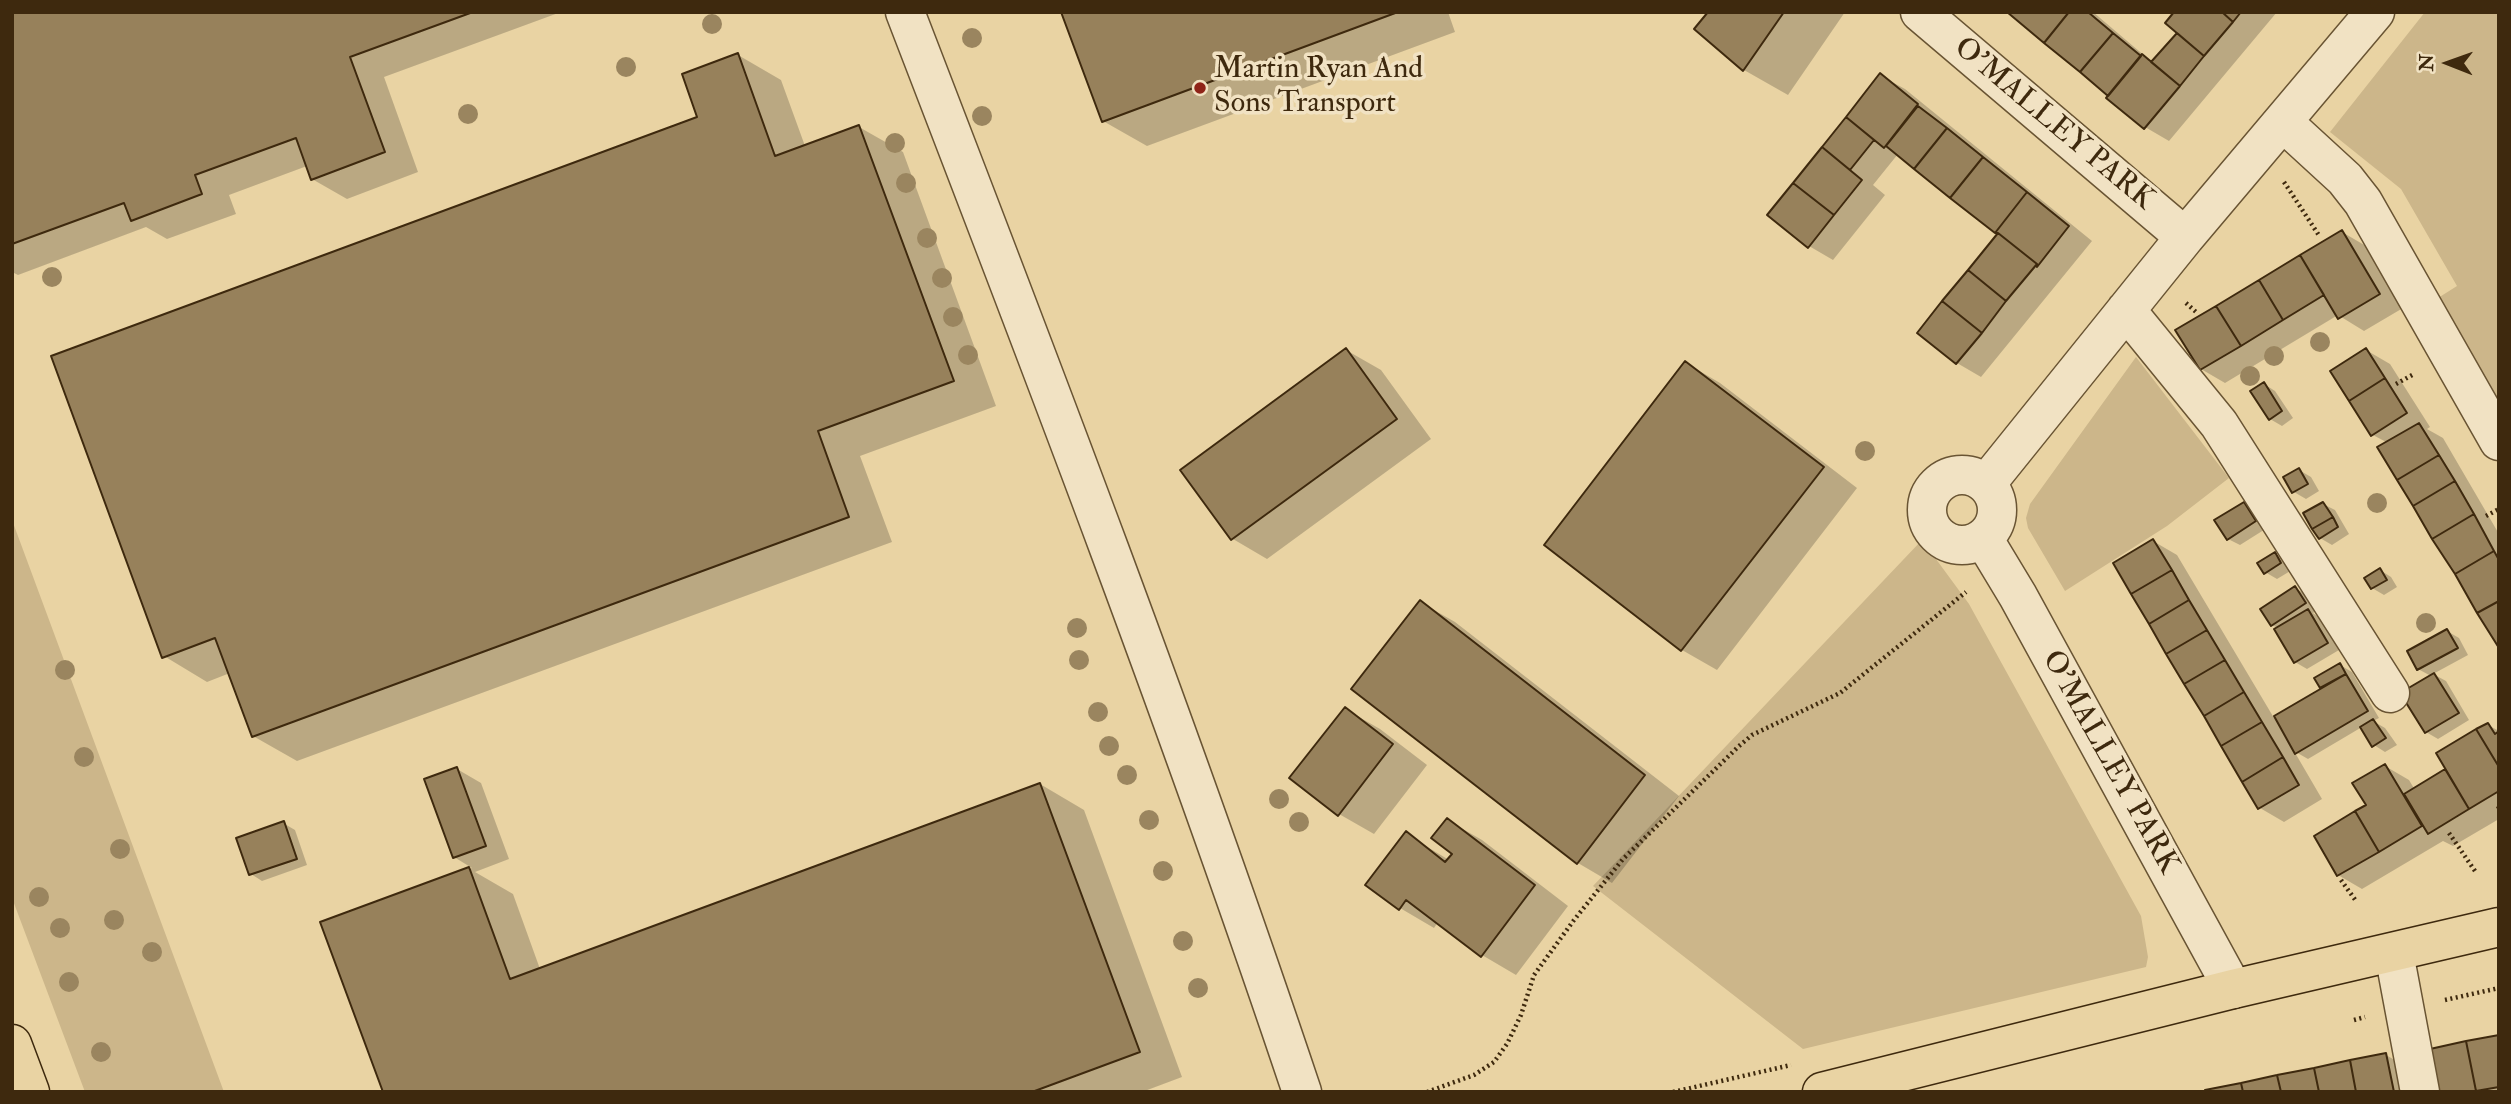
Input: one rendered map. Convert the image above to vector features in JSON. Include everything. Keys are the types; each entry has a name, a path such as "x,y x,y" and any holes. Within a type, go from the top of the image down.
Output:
{"main road":[{"path":"1822,1092 1916,1081 2233,989 2499,927"},
{"path":"12,1044 30,1092"}],"street":[{"path":"905,12 1055,400 1302,1092"},
{"name":"O'MALLEY PARK","path":"1920,12 2185,237"},
{"path":"1986,484 2185,237 2375,12"},
{"path":"2284,122 2345,179 2363,202 2499,441"},
{"path":"2126,310 2219,424 2390,693"},
{"path":"1968,475 1986,484 1997,502 1997,512 1996,522 1983,538 1961,545 1949,543 1939,537 1927,516 1927,504 1938,483 1949,476 1968,475"},
{"name":"O'MALLEY PARK","path":"1983,538 2018,596 2233,989"},
{"path":"2394,953 2420,1092"}],"path":[{"path":"2280,176 2320,237"},
{"path":"2486,516 2499,509"},
{"path":"1427,1092 1474,1075 1494,1062 1507,1044 1521,1015 1534,975 1574,920 1623,859 1739,746 1752,735 1840,693 1970,589"},
{"path":"2449,833 2475,872"},
{"path":"2341,880 2356,901"},
{"path":"1673,1092 1793,1065"}],"shaded area":[{"path":"2425,12 2499,12 2499,403 2438,298 2457,286 2401,189 2330,132"},
{"path":"2136,357 2229,478 2167,526 2065,591 2028,528 2026,518 2030,504"},
{"path":"12,520 224,1092 85,1092 12,898"},
{"path":"1922,540 1969,604 2141,916 2148,957 2146,967 1803,1049 1593,886"}],"building":[{"path":"12,12 473,12 350,57 385,152 311,180 296,138 195,175 202,194 131,221 124,203 12,244"},
{"path":"1061,12 1398,12 1102,122"},
{"path":"1708,12 1784,12 1743,71 1694,29"},
{"path":"2007,12 2069,12 2044,43"},
{"path":"2069,12 2088,12 2113,33 2080,72 2044,43"},
{"path":"2174,12 2222,12 2233,22 2204,56 2165,23"},
{"path":"2222,12 2241,12 2233,22"},
{"path":"2113,33 2141,56 2108,96 2080,72"},
{"path":"2177,33 2204,56 2180,86 2151,62"},
{"path":"738,53 775,156 859,125 954,381 818,431 849,517 252,737 215,638 162,658 51,356 697,117 682,74"},
{"path":"2142,54 2180,86 2144,129 2106,98"},
{"path":"1880,73 1918,104 1884,148 1846,117"},
{"path":"1918,106 1947,128 1914,169 1886,146"},
{"path":"1846,117 1874,140 1850,170 1822,147"},
{"path":"1947,128 1983,157 1950,198 1914,169"},
{"path":"1822,147 1862,180 1834,215 1793,183"},
{"path":"1983,157 2027,192 1995,233 1950,198"},
{"path":"1793,183 1834,215 1808,248 1767,215"},
{"path":"2027,192 2069,226 2037,267 2037,264 1995,233"},
{"path":"2342,230 2380,294 2338,319 2300,255"},
{"path":"1998,233 2037,264 2006,301 1968,270"},
{"path":"2300,255 2324,295 2283,320 2259,280"},
{"path":"1968,270 2006,301 1982,333 1942,301"},
{"path":"2259,280 2283,320 2241,346 2216,306"},
{"path":"1942,301 1982,333 1956,364 1917,333"},
{"path":"2216,306 2241,346 2200,370 2175,330"},
{"path":"1346,348 1397,419 1231,540 1180,470"},
{"path":"2366,348 2385,378 2349,401 2330,371"},
{"path":"1685,361 1824,467 1681,651 1544,545"},
{"path":"2385,378 2407,413 2371,436 2349,401"},
{"path":"2264,382 2282,411 2269,420 2250,391"},
{"path":"2419,423 2439,455 2397,480 2377,447"},
{"path":"2439,455 2455,481 2413,506 2397,480"},
{"path":"2299,468 2308,484 2292,493 2283,477"},
{"path":"2455,481 2474,514 2432,539 2413,506"},
{"path":"2244,502 2256,521 2227,540 2214,520"},
{"path":"2323,502 2333,517 2312,529 2303,513"},
{"path":"2474,514 2494,551 2455,574 2432,539"},
{"path":"2333,517 2338,527 2319,539 2312,529"},
{"path":"2153,539 2172,570 2131,594 2113,563"},
{"path":"2494,551 2499,560 2499,601 2477,613 2455,574"},
{"path":"2275,552 2281,563 2264,574 2257,563"},
{"path":"2380,568 2387,580 2371,589 2364,578"},
{"path":"2172,570 2189,600 2149,624 2131,594"},
{"path":"2295,586 2306,603 2271,626 2260,609"},
{"path":"1420,600 1645,775 1577,864 1351,689"},
{"path":"2189,600 2207,630 2166,654 2149,624"},
{"path":"2499,601 2499,648 2477,613"},
{"path":"2308,609 2328,643 2294,663 2274,629"},
{"path":"2447,629 2458,648 2417,670 2407,651"},
{"path":"2207,630 2225,660 2184,684 2166,654"},
{"path":"2225,660 2244,692 2204,716 2184,684"},
{"path":"2340,663 2346,674 2320,688 2314,678"},
{"path":"2434,673 2459,713 2425,733 2400,693"},
{"path":"2346,674 2368,711 2295,754 2274,716"},
{"path":"2244,692 2262,722 2221,746 2204,716"},
{"path":"1345,707 1393,744 1338,816 1289,778"},
{"path":"2373,719 2386,738 2372,747 2360,727"},
{"path":"2262,722 2283,757 2242,782 2221,746"},
{"path":"2488,723 2495,734 2499,731 2499,767 2476,729"},
{"path":"2476,729 2499,767 2499,791 2469,809 2436,753"},
{"path":"2283,757 2299,785 2258,809 2242,782"},
{"path":"2385,764 2422,826 2379,852 2355,811 2366,805 2352,783"},
{"path":"457,767 486,846 453,858 424,779"},
{"path":"2445,769 2469,809 2428,834 2404,794"},
{"path":"1040,783 1140,1052 1032,1092 383,1092 320,922 469,867 510,979"},
{"path":"2355,811 2379,852 2337,876 2314,836"},
{"path":"1447,818 1535,885 1481,957 1406,900 1399,910 1365,885 1406,831 1445,862 1452,854 1431,838"},
{"path":"284,821 297,859 249,875 236,838"},
{"path":"2499,1035 2499,1087 2476,1091 2466,1041"},
{"path":"2466,1041 2476,1091 2438,1092 2430,1049"},
{"path":"2386,1053 2394,1092 2356,1092 2350,1060"},
{"path":"2350,1060 2356,1092 2319,1092 2314,1068"},
{"path":"2314,1068 2319,1092 2281,1092 2277,1075"},
{"path":"2277,1075 2281,1092 2243,1092 2241,1083"},
{"path":"2241,1083 2243,1092 2205,1092 2205,1090"}],"place":[{"name":"Martin Ryan And Sons Transport","path":"1200,88"}]}
